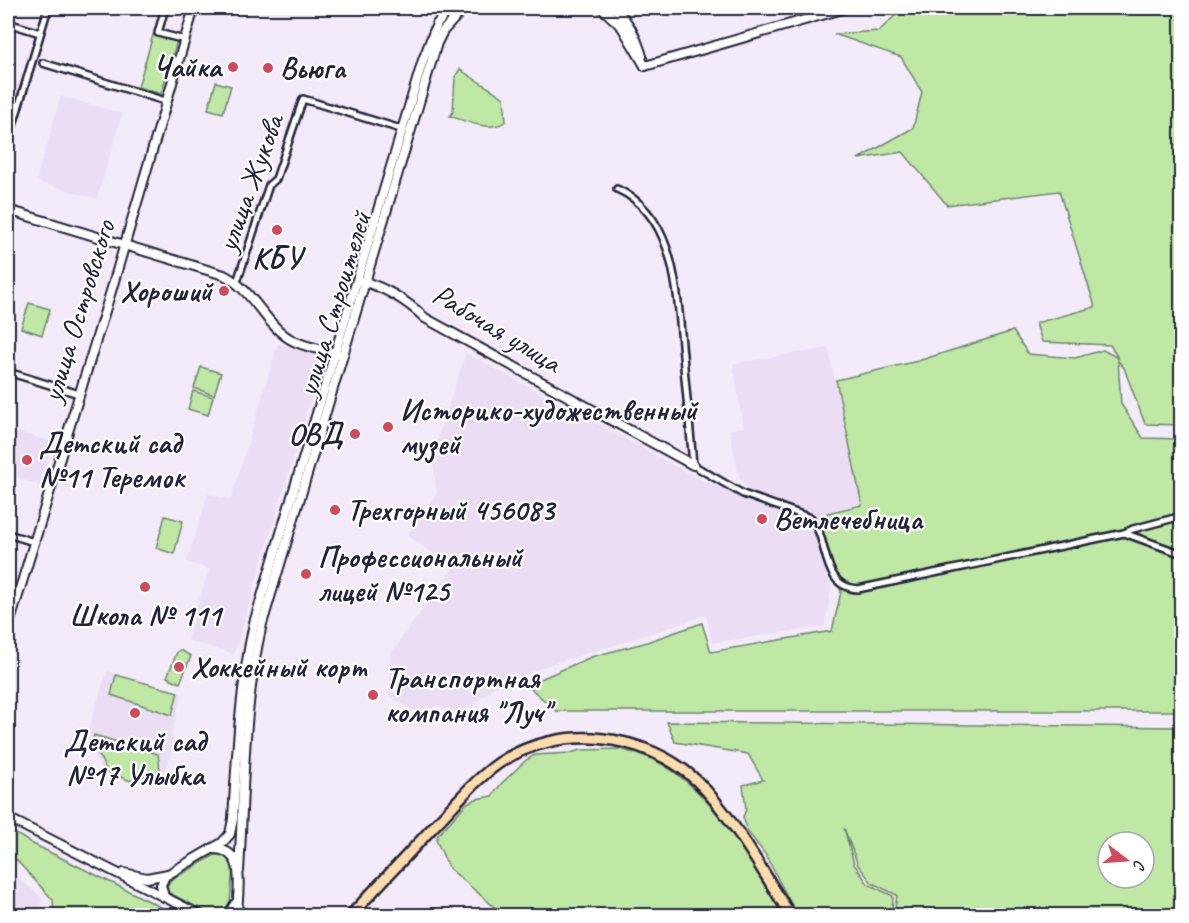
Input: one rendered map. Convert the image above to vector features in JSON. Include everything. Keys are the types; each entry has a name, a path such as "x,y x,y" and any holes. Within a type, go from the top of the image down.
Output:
{"main road":[{"path":"350,915 465,794 496,766 531,747 567,739 586,738 619,740 649,750 670,761 698,782 732,825 791,915"}],"street":[{"path":"8,142 48,8"},
{"path":"165,8 158,33 185,40"},
{"name":"улица Островского","path":"8,628 194,8"},
{"name":"улица Строителей","path":"169,873 226,839 232,826 240,711 246,659 254,623 362,280 433,33 450,8"},
{"name":"улица Строителей","path":"406,130 437,43 443,32 464,8"},
{"path":"602,8 622,27 645,66"},
{"path":"614,8 627,21 636,37 645,66"},
{"path":"645,66 846,8"},
{"path":"8,23 40,33"},
{"path":"43,63 165,101"},
{"name":"улица Жукова","path":"237,282 269,185 276,179 303,99 406,130"},
{"path":"617,189 627,194 654,220 675,275 693,465"},
{"path":"8,210 224,275 237,282 278,329 290,339 339,354"},
{"name":"Рабочая улица","path":"362,280 404,300 425,318 743,494 811,518 817,525 833,578 842,586 858,589 1124,533"},
{"name":"улица Строителей","path":"237,915 248,712 258,643 339,354"},
{"path":"8,372 79,394"},
{"path":"1124,533 1182,516"},
{"path":"1124,533 1182,554"},
{"path":"8,534 34,542"},
{"path":"8,818 179,904 190,912 202,915"},
{"path":"211,849 219,849 232,855 237,862 239,872"},
{"path":"111,869 147,878 169,873"},
{"path":"164,897 161,885 169,873"},
{"path":"227,915 237,897"}],"shaded area":[{"path":"61,96 122,114 97,199 36,181"},
{"path":"278,344 323,358 234,654 187,640 209,569 187,562 208,494 231,500"},
{"path":"828,348 861,504 825,512 827,520 820,522 811,514 749,490 740,479 729,430 744,427 733,364"},
{"path":"466,353 701,480 809,521 815,530 831,589 825,626 712,643 706,615 548,665 494,687 460,716 437,705 424,717 390,696 391,653 453,568 407,535 437,493 432,455"},
{"name":"Детский сад №11 Теремок","path":"8,429 53,442 40,485 17,478 14,485 8,484"},
{"name":"Детский сад №17 Улыбка","path":"107,671 182,694 172,733 174,743 165,772 132,784 105,775 85,740"},
{"path":"8,869 42,898 38,915 8,915"}],"green space":[{"path":"903,8 1181,8 1181,425 1145,424 1124,368 1118,361 1121,404 1143,438 1181,439 1181,711 556,711 527,685 591,657 644,643 702,623 711,652 832,631 841,592 821,523 828,521 827,513 862,505 836,380 918,361 1013,331 1028,354 1075,358 1103,350 1118,358 1110,345 1042,342 1036,323 1095,307 1059,191 947,205 903,152 858,159 913,128 922,92 901,57 834,34 879,31"},
{"path":"153,35 177,41 161,94 138,87"},
{"path":"460,69 504,98 506,121 486,126 450,116 453,112 455,77"},
{"path":"216,82 231,86 223,113 208,109"},
{"path":"29,303 50,309 42,335 21,328"},
{"path":"201,367 221,373 214,395 194,388"},
{"path":"193,391 213,397 208,415 188,409"},
{"path":"165,516 183,521 174,554 156,548"},
{"name":"Хоккейный корт","path":"180,650 191,656 180,683 167,677 177,652"},
{"path":"116,675 178,692 172,715 111,695"},
{"path":"667,722 1181,727 1181,915 894,915 897,895 872,883 858,865 844,828 854,864 868,884 893,896 892,915 797,915 765,854 748,832 743,817 746,809 743,785 763,780 748,754 675,742"},
{"path":"94,735 158,754 160,770 131,781 107,772 93,743"},
{"path":"621,749 656,761 677,774 697,791 729,830 784,915 509,915 498,910 449,868 436,840 438,835 467,803 492,796 526,760 535,755"},
{"path":"8,829 31,843 177,915 54,915 53,900 8,851"},
{"path":"215,855 228,856 233,865 230,902 225,913 212,915 169,893 167,886 171,880"}],"place":[{"name":"Чайка","path":"233,67"},
{"name":"Вьюга","path":"268,68"},
{"name":"КБУ","path":"277,230"},
{"name":"Хороший","path":"224,291"},
{"name":"Историко-художественный музей","path":"388,427"},
{"name":"ОВД","path":"355,434"},
{"name":"Детский сад №11 Теремок","path":"27,460"},
{"name":"Трехгорный 456083","path":"335,510"},
{"name":"Ветлечебница","path":"762,519"},
{"name":"Профессиональный лицей №125","path":"306,574"},
{"name":"Школа № 111","path":"145,587"},
{"name":"Хоккейный корт","path":"179,667"},
{"name":"Транспортная компания \"Луч\"","path":"373,695"},
{"name":"Детский сад №17 Улыбка","path":"135,713"}]}
